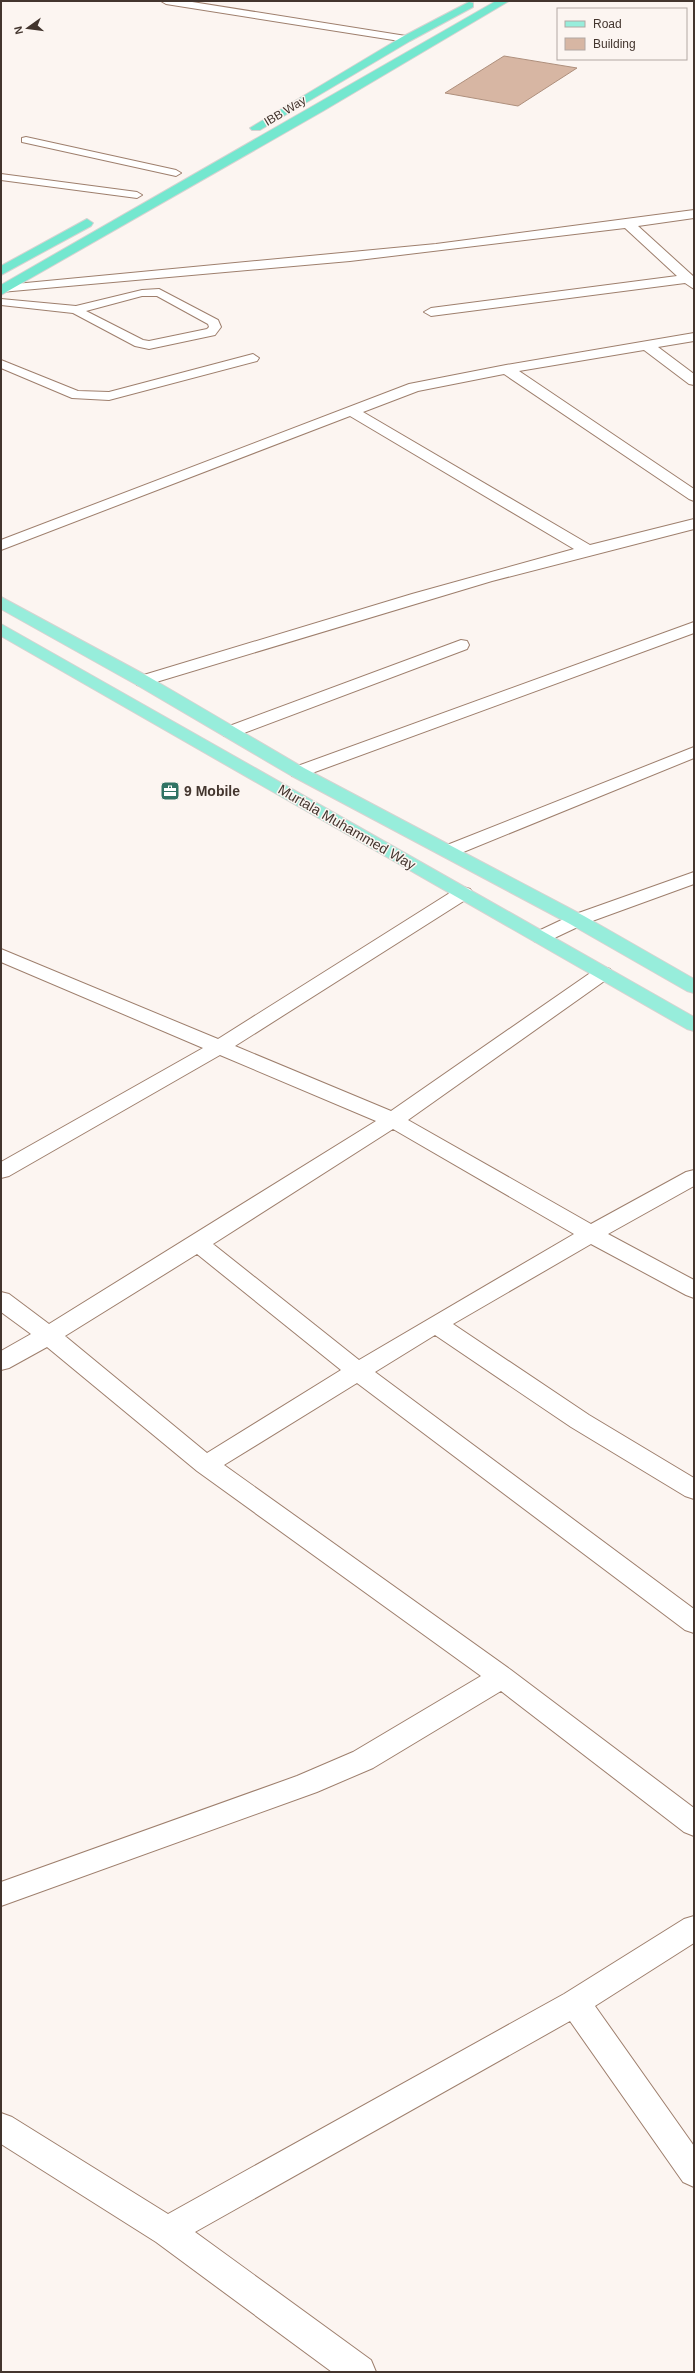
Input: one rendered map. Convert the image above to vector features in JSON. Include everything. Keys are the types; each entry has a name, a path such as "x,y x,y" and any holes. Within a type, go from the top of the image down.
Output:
{"highway":[{"name":"IBB Way","path":"249,132 406,39 477,2"},
{"path":"477,2 500,4"},
{"path":"3,290 121,220 319,109 500,4"},
{"path":"163,180 189,165"},
{"path":"118,206 150,188"},
{"path":"1,271 95,218"}],"main road":[{"name":"Murtala Muhammed Way","path":"1,602 143,681 298,772 577,920 694,986"},
{"name":"Murtala Muhammed Way","path":"1,629 694,1025"}],"street":[{"path":"166,1 406,39"},
{"path":"3,290 444,248 629,225 694,214"},
{"path":"629,225 691,282"},
{"path":"432,312 691,282"},
{"path":"1,545 350,410 414,387 646,344 694,337"},
{"path":"646,344 694,381"},
{"path":"506,369 694,496"},
{"path":"350,410 586,549"},
{"path":"143,681 350,617 586,549 694,524"},
{"path":"298,772 694,627"},
{"path":"230,732 461,645"},
{"path":"449,851 694,752"},
{"path":"541,937 577,920 694,878"},
{"path":"1,1171 219,1047 463,893"},
{"path":"1,955 394,1120 589,1233 694,1290"},
{"path":"1,1362 198,1243 394,1120 603,973"},
{"path":"206,1465 356,1370 437,1325 589,1233 694,1177"},
{"path":"198,1243 356,1370 694,1623"},
{"path":"1,1300 48,1335 206,1465 502,1677 694,1824"},
{"path":"437,1325 580,1421 694,1490"},
{"path":"1,1894 307,1784 363,1760 502,1677"},
{"path":"167,2231 575,2002 694,1928"},
{"path":"575,2002 694,2172"},
{"path":"1,2127 167,2231 348,2369"}],"lane":[{"path":"26,140 176,173"},
{"path":"1,177 137,195"},
{"path":"1,302 76,310 142,293 159,292 214,322 215,327 211,332 149,346 139,344 76,310"},
{"path":"1,364 76,395 93,397 109,396 253,358"}],"building":[{"path":"504,56 577,68 518,106 445,93"}],"place":[{"name":"9 Mobile","path":"170,791"}]}
